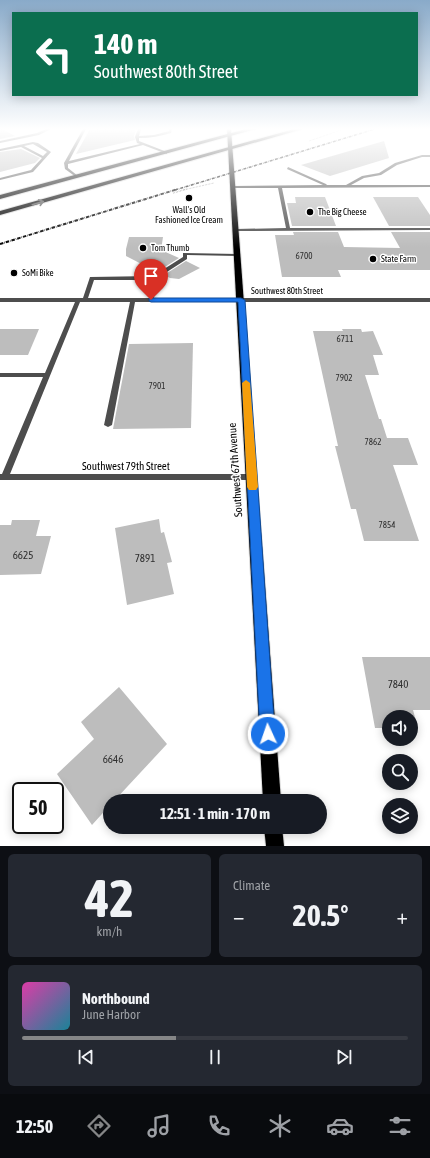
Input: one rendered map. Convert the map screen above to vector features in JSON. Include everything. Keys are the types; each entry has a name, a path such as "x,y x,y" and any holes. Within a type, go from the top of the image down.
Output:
{"highway":[{"path":"0,197 105,168"},
{"path":"0,213 161,168"}],"main road":[{"name":"Southwest 67th Avenue","path":"232,168 272,794"},
{"path":"274,834 275,846"}],"street":[{"path":"0,179 32,171 34,168"},
{"path":"67,168 76,176"},
{"path":"289,168 327,186"},
{"path":"347,186 363,177 380,174 389,168"},
{"path":"234,188 430,186"},
{"path":"280,187 288,229"},
{"path":"236,230 430,228"},
{"path":"2,478 47,375 92,278 154,278 185,258 185,254 238,255"},
{"path":"151,300 154,278"},
{"name":"Southwest 80th Street","path":"0,300 430,300"},
{"path":"108,425 133,300"},
{"path":"0,375 47,375"},
{"name":"Southwest 79th Street","path":"2,478 252,477"}],"path":[{"path":"173,193 214,183"}],"building":[{"path":"0,168 14,168 0,172"},
{"path":"310,168 355,168 330,176"},
{"name":"The Big Cheese","path":"295,197 325,197 336,226 292,226 287,203 296,203"},
{"path":"373,197 418,197 430,215 430,226 389,226"},
{"path":"293,232 338,232 344,247 400,248 391,232 430,232 430,270 338,270 341,277 282,277 275,235 294,235"},
{"name":"Tom Thumb","path":"129,237 163,237 161,250 179,258 157,272 126,256"},
{"path":"186,261 200,268 179,279 170,278 164,275"},
{"path":"0,329 39,329 28,355 0,355"},
{"path":"342,329 361,329 362,332 373,331 383,355 373,355 379,375 365,375 379,419 381,419 387,438 408,438 418,465 393,465 419,541 364,541 356,509 351,509 335,446 338,446 313,331 343,331"},
{"path":"193,343 191,428 113,429 129,344"},
{"path":"159,519 161,533 164,532 172,562 167,563 174,594 127,605 115,528"},
{"path":"12,520 40,520 36,536 51,536 41,574 0,575 0,525 11,525"},
{"path":"362,657 430,657 430,710 382,710 382,728 375,728"},
{"path":"119,687 167,744 121,794 103,794 103,813 92,825 64,784 64,782 57,774 94,739 81,722"}],"railway":[{"path":"175,190 246,168"},
{"path":"0,244 178,189"}],"slow traffic":[{"path":"246,383 247,418 253,487"}],"place":[{"name":"Wall's Old Fashioned Ice Cream","path":"189,198"},
{"name":"The Big Cheese","path":"310,212"},
{"name":"Tom Thumb","path":"143,248"},
{"name":"State Farm","path":"373,259"},
{"name":"SoMi Bike","path":"14,273"}],"route":[{"path":"151,300 241,300 247,418 268,734"}]}
